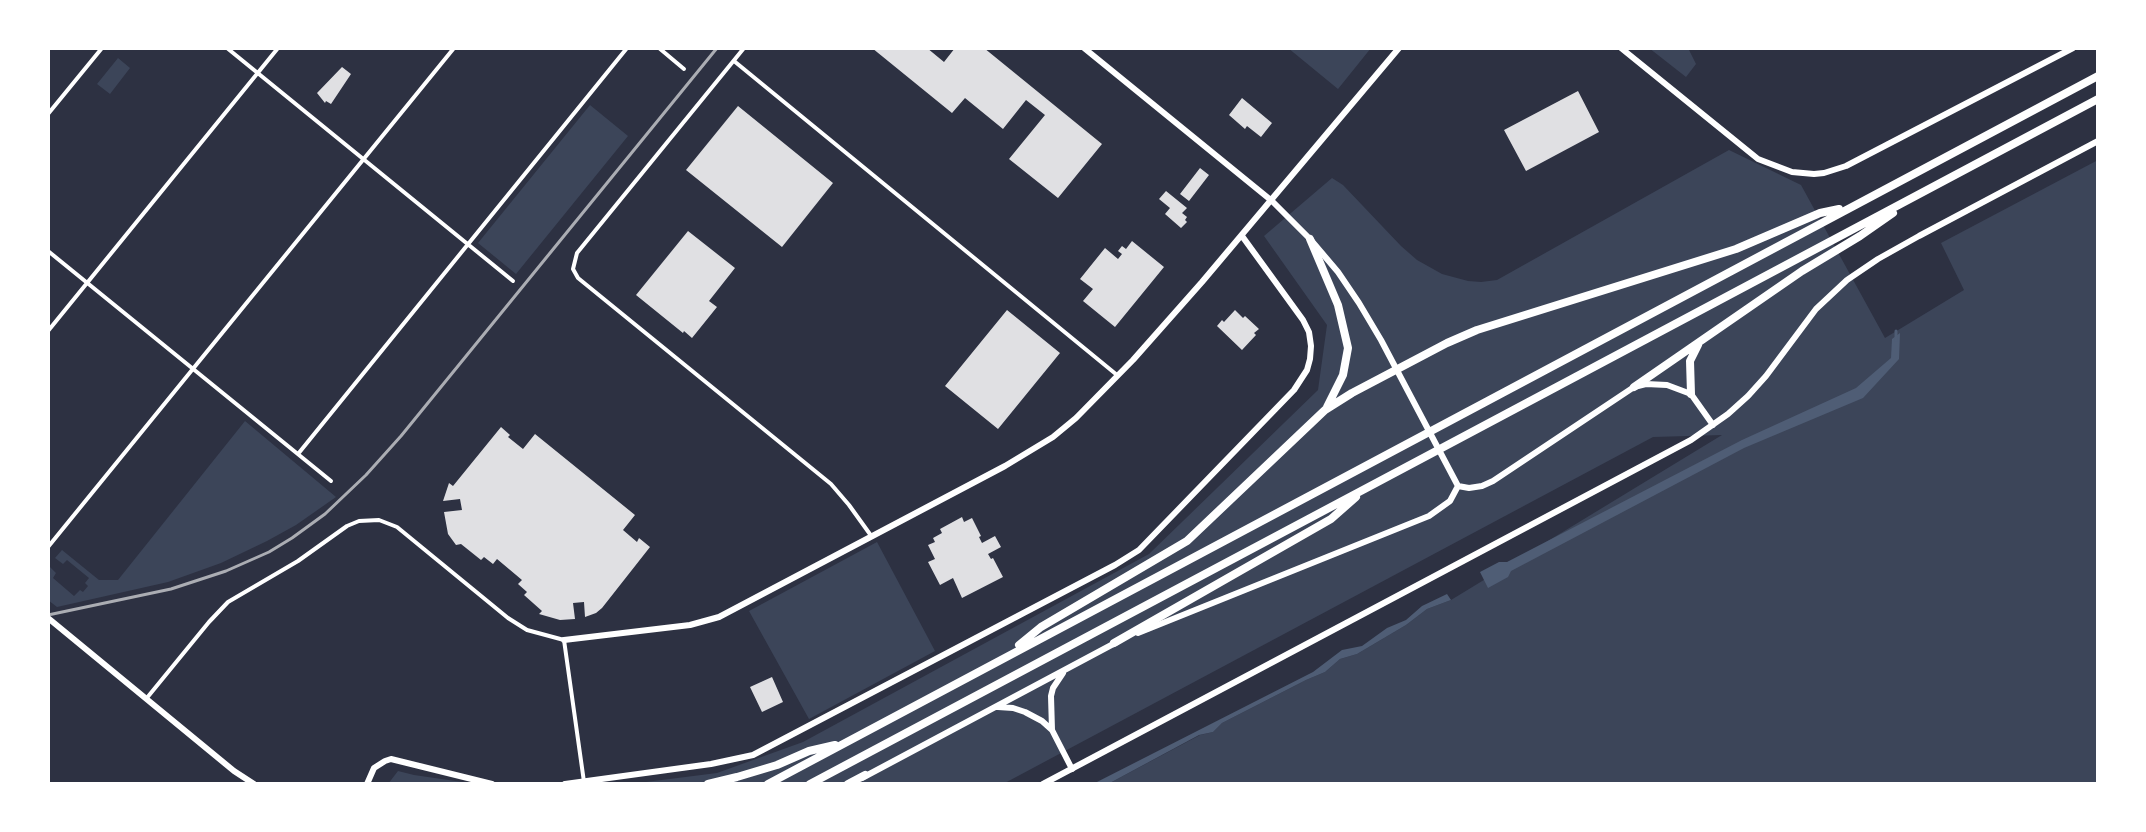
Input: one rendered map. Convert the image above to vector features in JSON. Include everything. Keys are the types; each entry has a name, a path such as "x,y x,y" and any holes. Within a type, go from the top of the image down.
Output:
{"highway":[{"path":"768,784 2098,76"},
{"path":"810,784 2098,99"},
{"path":"1634,387 1920,193"},
{"path":"1003,658 1041,627 1187,541 1325,410 1352,393 1477,330 1724,253 1820,213 1852,206"},
{"path":"1310,239 1338,305 1348,348 1343,375 1325,410"},
{"path":"1691,394 1690,361 1702,340"},
{"path":"1114,643 1331,519 1370,486"},
{"path":"708,784 777,765 809,751 848,742"},
{"path":"850,784 865,775"}],"street":[{"path":"48,114 102,48"},
{"path":"227,48 513,281"},
{"path":"48,331 278,48"},
{"path":"48,547 454,48"},
{"path":"298,454 627,48"},
{"path":"659,48 684,69"},
{"path":"744,48 577,253 573,269 584,284 831,484 872,537"},
{"path":"1084,48 1272,201 1310,239 1359,303 1458,486"},
{"path":"146,699 228,602 359,521 379,520 397,527 508,618 527,630 564,640 690,625 719,617 1035,450 1076,418 1242,236 1399,48"},
{"path":"1621,48 1758,159 1792,172 1814,174 1846,166 2073,48"},
{"path":"734,61 1117,375"},
{"path":"1043,784 1663,455 1713,425 1748,396 1816,309 1847,280 1919,236 2098,141"},
{"path":"565,784 711,764 753,755 1139,550 1294,390 1307,370 1311,346 1309,332 1242,236"},
{"path":"48,251 331,481"},
{"path":"1458,486 1469,488 1493,481 1634,387 1656,383 1691,394 1713,425"},
{"path":"865,775 1114,643 1429,516 1450,501 1458,486"},
{"path":"48,618 234,771 254,784"},
{"path":"564,640 584,782"},
{"path":"1052,730 1051,696 1065,669"},
{"path":"995,707 1025,712 1042,721 1052,730 1072,769"},
{"path":"367,784 374,768 391,759 492,784"}],"shaded area":[{"path":"1288,48 1371,48 1338,89"},
{"path":"1649,48 1688,48 1696,64 1686,77"},
{"path":"118,58 130,68 110,94 97,84"},
{"path":"590,105 628,136 516,274 478,243"},
{"path":"1729,150 1801,185 1885,338 1964,290 1941,243 2098,160 2098,784 1108,784 1325,672 1340,659 1357,654 1427,609 1451,600 1722,435 1653,437 1003,784 630,784 717,773 803,742 1149,554 1318,390 1327,325 1264,236 1332,178 1343,185 1417,260 1442,274 1481,282 1497,280"},
{"path":"1900,333 1899,359 1863,398 1744,448 1511,571 1508,577 1488,588 1480,572 1499,562 1507,562 1742,440 1856,388 1891,358 1892,339"},
{"path":"245,421 336,497 267,541 221,563 168,582 57,607 48,600 49,566 56,573 53,578 74,596 88,586 85,583 89,578 67,560 63,564 55,558 62,550 99,580 118,580"},
{"path":"877,542 935,651 809,719 749,611"},
{"path":"1447,594 1451,600 1427,609 1357,654 1340,659 1325,672 1108,784 1093,784 1313,672 1342,650 1362,646 1387,628 1406,620 1422,606"},
{"path":"398,771 414,775 476,784 388,784"}],"building":[{"path":"872,48 927,48 944,62 955,48 984,48 1102,144 1058,198 1009,159 1045,115 1026,100 1003,129 965,98 952,113"},
{"path":"342,67 351,74 331,104 325,103 317,93"},
{"path":"1578,91 1599,132 1526,171 1504,130"},
{"path":"1242,98 1272,123 1261,137 1247,126 1245,129 1229,115"},
{"path":"738,106 833,183 782,247 686,170"},
{"path":"1200,168 1209,175 1189,201 1180,194"},
{"path":"1166,191 1187,208 1182,213 1187,217 1187,222 1181,228 1165,214 1170,208 1159,199"},
{"path":"688,231 735,268 709,301 717,307 692,338 636,295"},
{"path":"1132,241 1164,267 1115,327 1083,301 1093,289 1080,279 1105,248 1118,259 1122,254 1118,251 1122,246 1126,249"},
{"path":"1007,310 1060,353 998,429 945,386"},
{"path":"1235,310 1259,329 1242,350 1217,326"},
{"path":"501,427 523,449 535,434 635,515 623,530 637,542 639,538 650,547 596,613 585,617 584,602 573,603 575,619 560,620 539,614 542,611 524,595 527,592 518,584 522,580 497,559 493,564 484,557 481,560 461,544 456,545 448,534 444,512 462,510 460,499 443,501 449,483 453,486"},
{"path":"962,517 964,522 972,518 982,543 995,536 1001,547 988,554 1003,577 962,598 953,578 940,585 928,562 935,559 928,545 942,533 940,529"},
{"path":"772,677 783,702 762,712 750,687"}],"waterway":[{"path":"1896,331 1896,340"}],"railway":[{"path":"48,615 171,589 226,571 269,552 325,514 401,436 717,48"}]}
